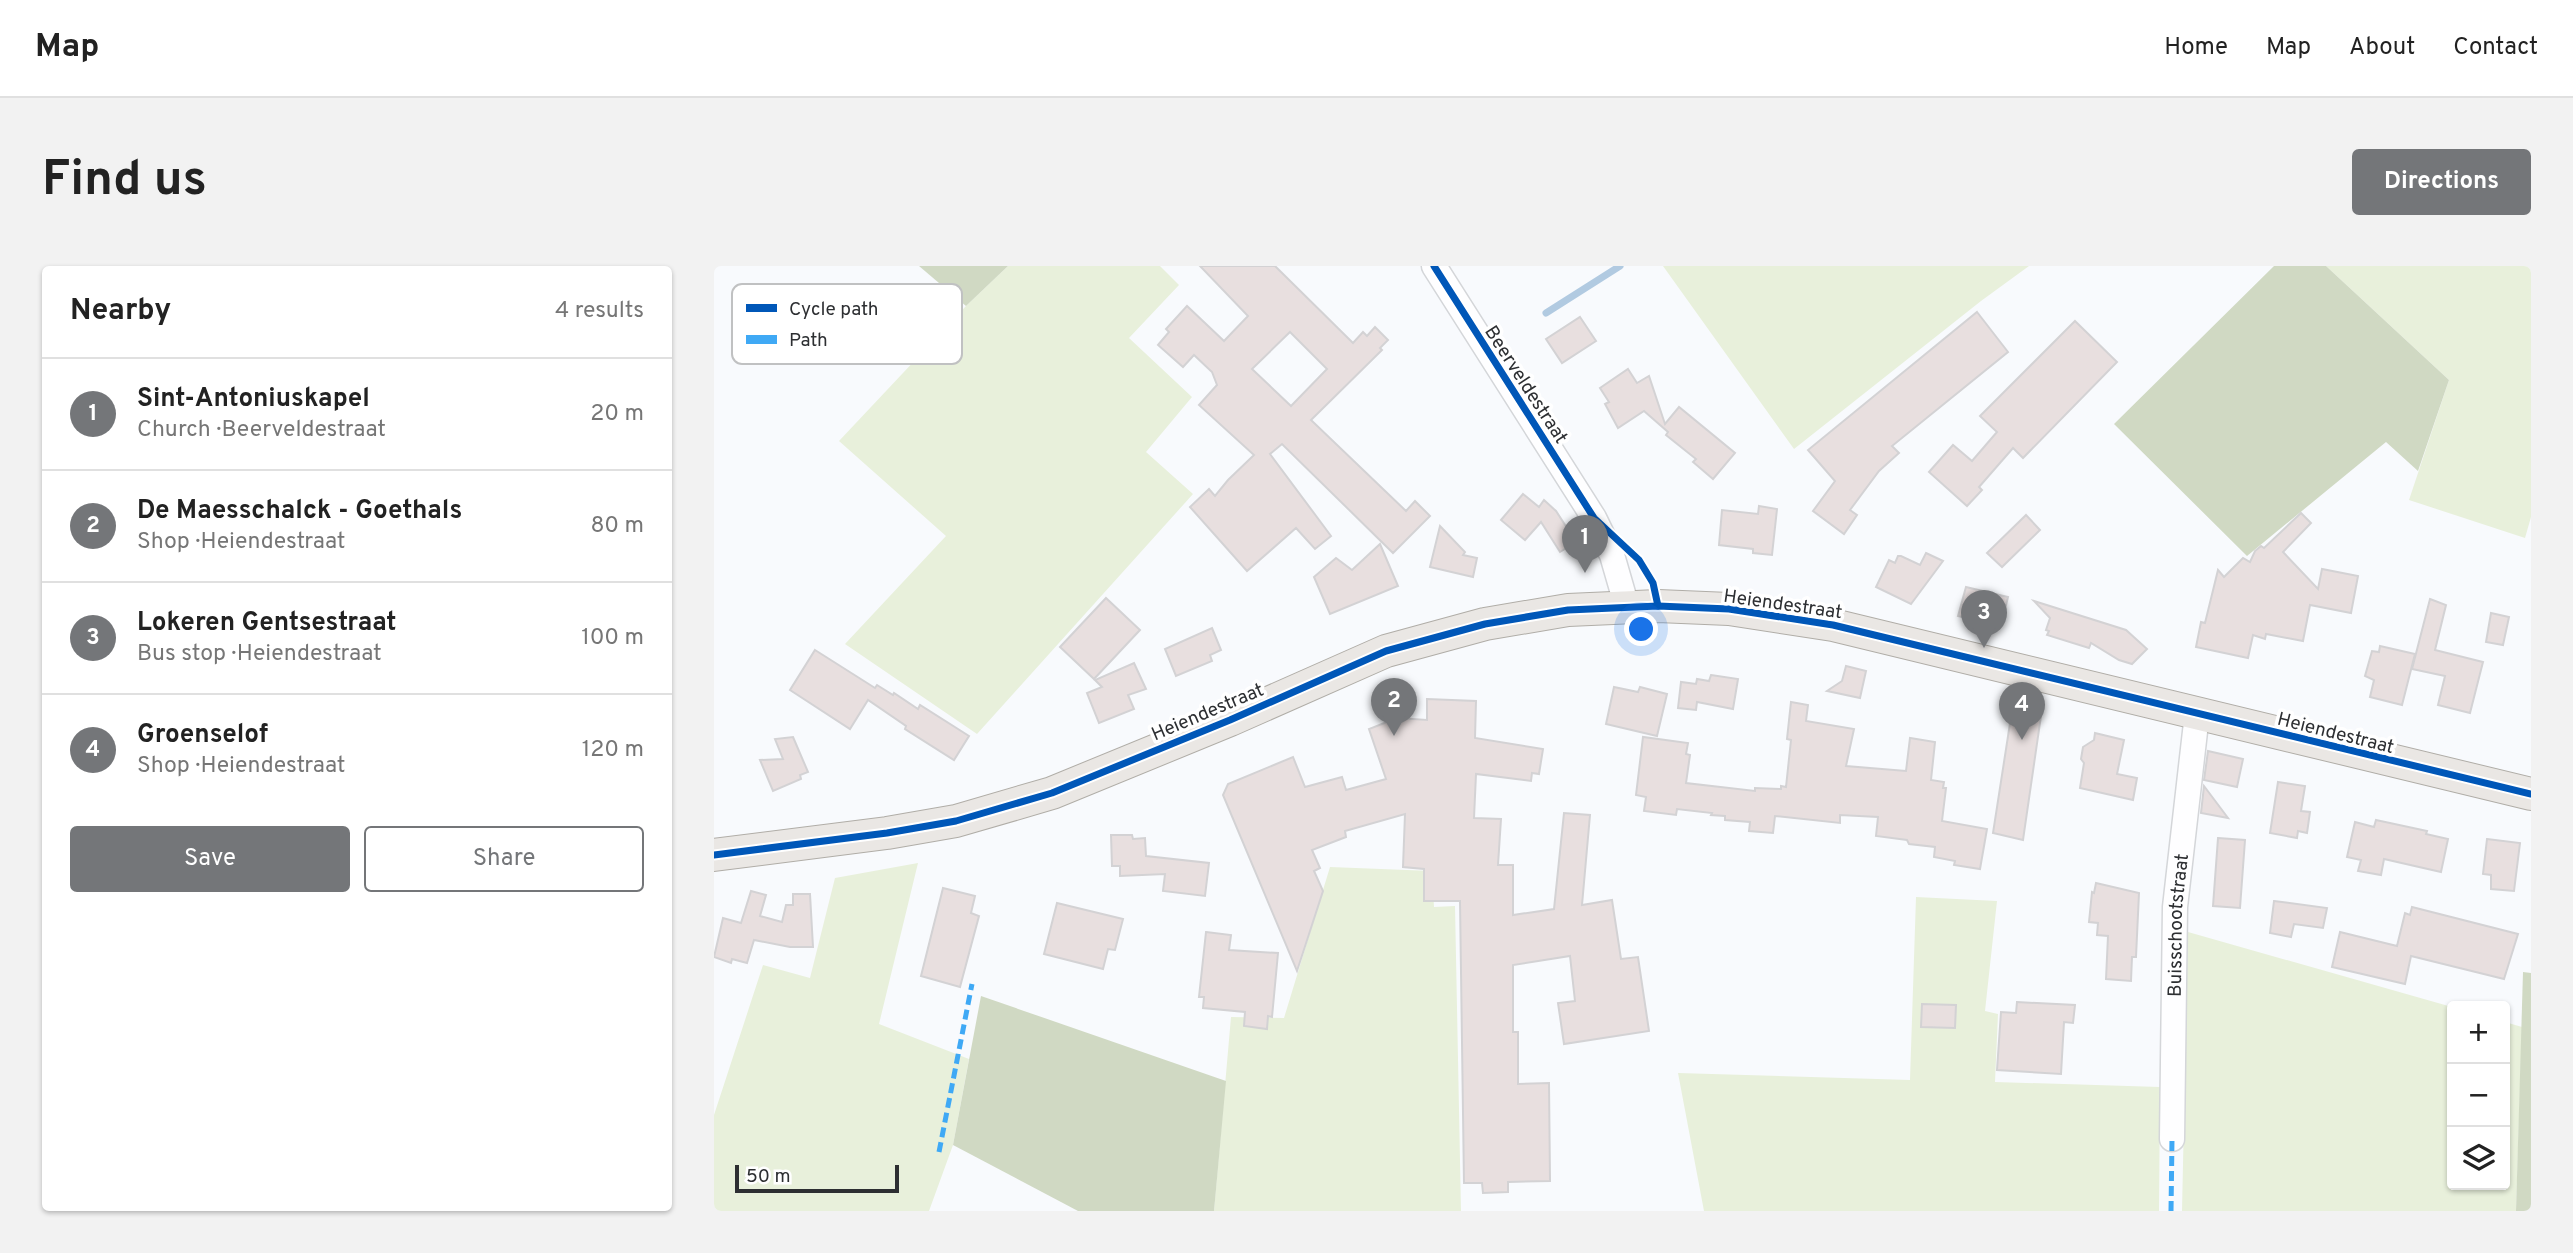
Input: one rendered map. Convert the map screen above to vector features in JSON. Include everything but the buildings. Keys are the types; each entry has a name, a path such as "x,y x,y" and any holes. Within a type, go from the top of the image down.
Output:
{"main road":[{"name":"Heiendestraat","path":"714,855 887,833 956,821 1052,793 1230,720 1386,651 1485,624 1568,610 1627,607 1729,609 1833,625 2531,794"}],"street":[{"name":"Beerveldestraat","path":"1434,266 1594,518 1612,555 1627,607"},
{"name":"Buisschootstraat","path":"2172,1139 2175,907 2197,714"}],"green space":[{"path":"919,266 1008,266 966,306 962,303 962,284 940,284"},
{"path":"1008,266 1160,266 1179,285 1129,338 1192,397 1146,452 1193,494 977,734 845,644 946,536 839,441 911,364 962,364 962,310"},
{"path":"1663,266 2029,266 1794,449"},
{"path":"2274,266 2326,266 2449,380 2418,471 2386,442 2247,556 2114,424"},
{"path":"2326,266 2531,266 2531,517 2525,538 2409,500 2449,380"},
{"path":"918,863 879,1024 969,1059 953,1145 929,1211 714,1211 714,1115 763,965 810,978 835,878"},
{"path":"1330,867 1432,871 1434,907 1455,906 1461,1211 1214,1211 1231,1017 1284,1018"},
{"path":"1916,897 1997,901 1985,1011 1998,1014 1995,1082 2160,1087 2159,1211 1704,1211 1678,1073 1910,1080"},
{"path":"2188,932 2447,1006 2447,1190 2510,1190 2510,1023 2522,1027 2516,1211 2182,1211"},
{"path":"2523,972 2531,973 2531,1211 2516,1211"},
{"path":"981,996 1226,1081 1214,1211 1078,1211 953,1145"}],"waterway":[{"path":"1546,313 1620,266"}],"marked path":[{"path":"939,1152 972,984"},
{"path":"2171,1211 2172,1139"}],"cycle path":[{"path":"1434,266 1594,518 1639,560 1653,583 1658,606"},
{"path":"714,855 887,833 956,821 1052,793 1230,720 1386,651 1485,624 1568,610 1658,606 1729,609 1833,625 2531,794"}],"place":[{"name":"Sint-Antoniuskapel","path":"1585,573"},
{"name":"Lokeren Gentsestraat","path":"1984,648"},
{"name":"De Maesschalck - Goethals","path":"1394,736"},
{"name":"Groenselof","path":"2022,740"}]}
